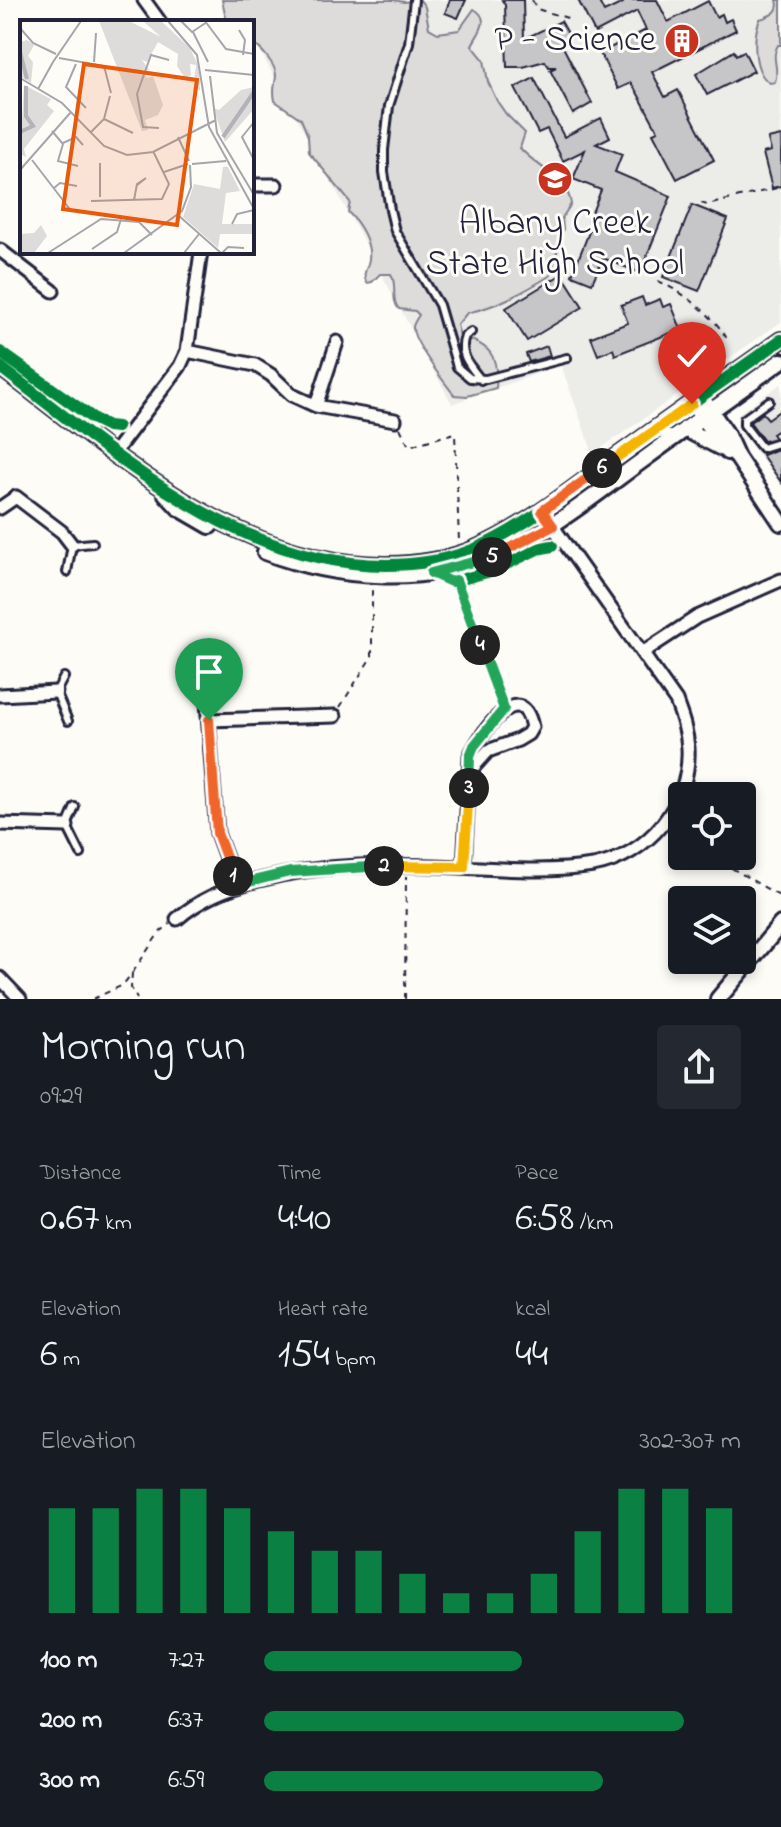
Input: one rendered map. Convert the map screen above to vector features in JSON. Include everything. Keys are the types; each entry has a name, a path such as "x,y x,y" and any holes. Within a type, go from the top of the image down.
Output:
{"street":[{"path":"144,0 159,20"},
{"path":"254,185 276,185"},
{"path":"0,250 53,291"},
{"path":"114,453 180,366 187,351 201,254"},
{"path":"0,367 160,487 224,524 267,544 317,559 364,565 403,565 472,550 502,536 542,511 781,340"},
{"path":"316,406 337,342"},
{"path":"187,351 255,365 292,395 316,406 395,420"},
{"path":"160,487 179,508 216,530 285,560 347,573 431,573 495,556 553,526 781,361"},
{"path":"697,400 736,449 732,454"},
{"path":"681,432 732,454 781,523"},
{"path":"0,508 16,497 62,532 72,545"},
{"path":"177,919 194,904 236,885 290,872 406,865 514,872 593,866 634,850 653,836 681,793 688,750 685,725 676,701 542,511"},
{"path":"642,653 697,617 781,580"},
{"path":"203,649 217,833 236,885"},
{"path":"0,695 56,692"},
{"path":"464,867 470,756 474,746 504,709 511,705 519,706 525,711 532,727 528,734 488,751 470,771"},
{"path":"209,720 335,716"},
{"path":"0,824 67,826"},
{"path":"718,999 780,929"},
{"path":"0,978 20,999"}],"lane":[{"path":"414,0 409,43 389,106 384,150 384,172 395,231 439,305 457,367 466,376 481,380 567,358"},
{"path":"471,332 465,336 462,350 481,380"},
{"path":"769,401 743,422 762,448 781,443"},
{"path":"652,431 657,436 681,432"},
{"path":"773,451 781,443"},
{"path":"67,572 72,545 93,543"},
{"path":"64,677 56,692 68,721"},
{"path":"75,807 67,826 81,854"}],"path":[{"path":"532,0 537,9 571,19"},
{"path":"701,203 707,205 781,187"},
{"path":"658,281 670,286 720,325 727,339"},
{"path":"395,420 409,446 455,433 452,544 474,537"},
{"path":"431,573 451,582 462,579 504,709"},
{"path":"335,716 372,656 372,589"},
{"path":"735,870 781,897"},
{"path":"405,999 406,875"},
{"path":"93,999 123,985 159,933 177,919"},
{"path":"132,973 131,988 137,999"}],"shaded area":[{"path":"222,0 420,0 425,7 429,28 438,33 459,30 474,9 482,17 482,26 472,45 484,60 488,82 497,101 525,133 520,148 558,180 569,195 571,204 562,218 563,229 551,275 510,298 467,313 457,325 460,336 479,343 494,359 496,388 467,396 454,395 417,341 413,327 419,315 415,311 399,309 396,305 391,274 380,274 367,283 368,246 348,212 350,202 309,152 308,136 301,119 275,101 275,71 264,53 254,45 254,20 227,20"},
{"name":"Albany Creek State High School","path":"232,0 781,0 781,322 593,454 561,365 452,404 254,40 254,20 250,20"},
{"path":"777,0 781,0 781,45 778,45 775,54 775,82 770,83 764,78 757,62 756,35 760,19 776,10"},
{"path":"781,384 781,485 737,426 739,413"}],"building":[{"path":"450,0 466,0 458,18 445,13"},
{"path":"502,0 523,0 524,39 561,21 570,37 562,45 592,103 573,114 550,70 556,67 549,67 545,61 523,67 507,67 505,5"},
{"path":"578,0 598,0 604,12 623,3 622,0 657,0 668,22 708,1 716,17 722,14 725,22 731,19 736,30 652,72 665,97 678,90 714,160 677,179 653,133 658,131 638,94 631,83 618,89 600,53 646,30 637,11 595,33"},
{"path":"734,51 736,55 744,51 754,71 707,95 696,74"},
{"path":"534,78 564,137 601,118 610,137 596,144 622,154 615,172 671,196 640,273 603,258 592,283 572,275 593,222 589,220 601,190 573,179 585,150 563,161 547,129 538,133 515,88"},
{"path":"781,136 781,186 772,188 763,153 771,151 768,139"},
{"path":"692,205 728,219 699,291 663,277"},
{"path":"562,274 583,307 527,341 506,308"},
{"path":"642,297 645,305 660,299 663,307 671,304 681,329 615,355 613,349 598,355 591,337 628,323 621,305"},
{"path":"547,346 550,356 529,362 526,354"},
{"path":"781,410 781,428 772,434 775,438 764,441 750,422 763,413 768,419"},
{"path":"781,448 781,482 762,455"}],"cycle path":[{"path":"0,367 132,467 228,525 278,546 331,560 397,565 454,556 513,529 781,340"},
{"path":"0,352 94,419 117,427"},
{"path":"431,573 451,582 494,570 537,549 552,546"}],"place":[{"name":"P - Science","path":"682,41"},
{"name":"Albany Creek State High School","path":"555,179"}],"route":[{"path":"209,720 217,833 236,885 290,872 342,867 464,867 470,756 474,746 504,709 456,580 451,582 431,573 495,556 553,526 542,511 692,404"}]}
